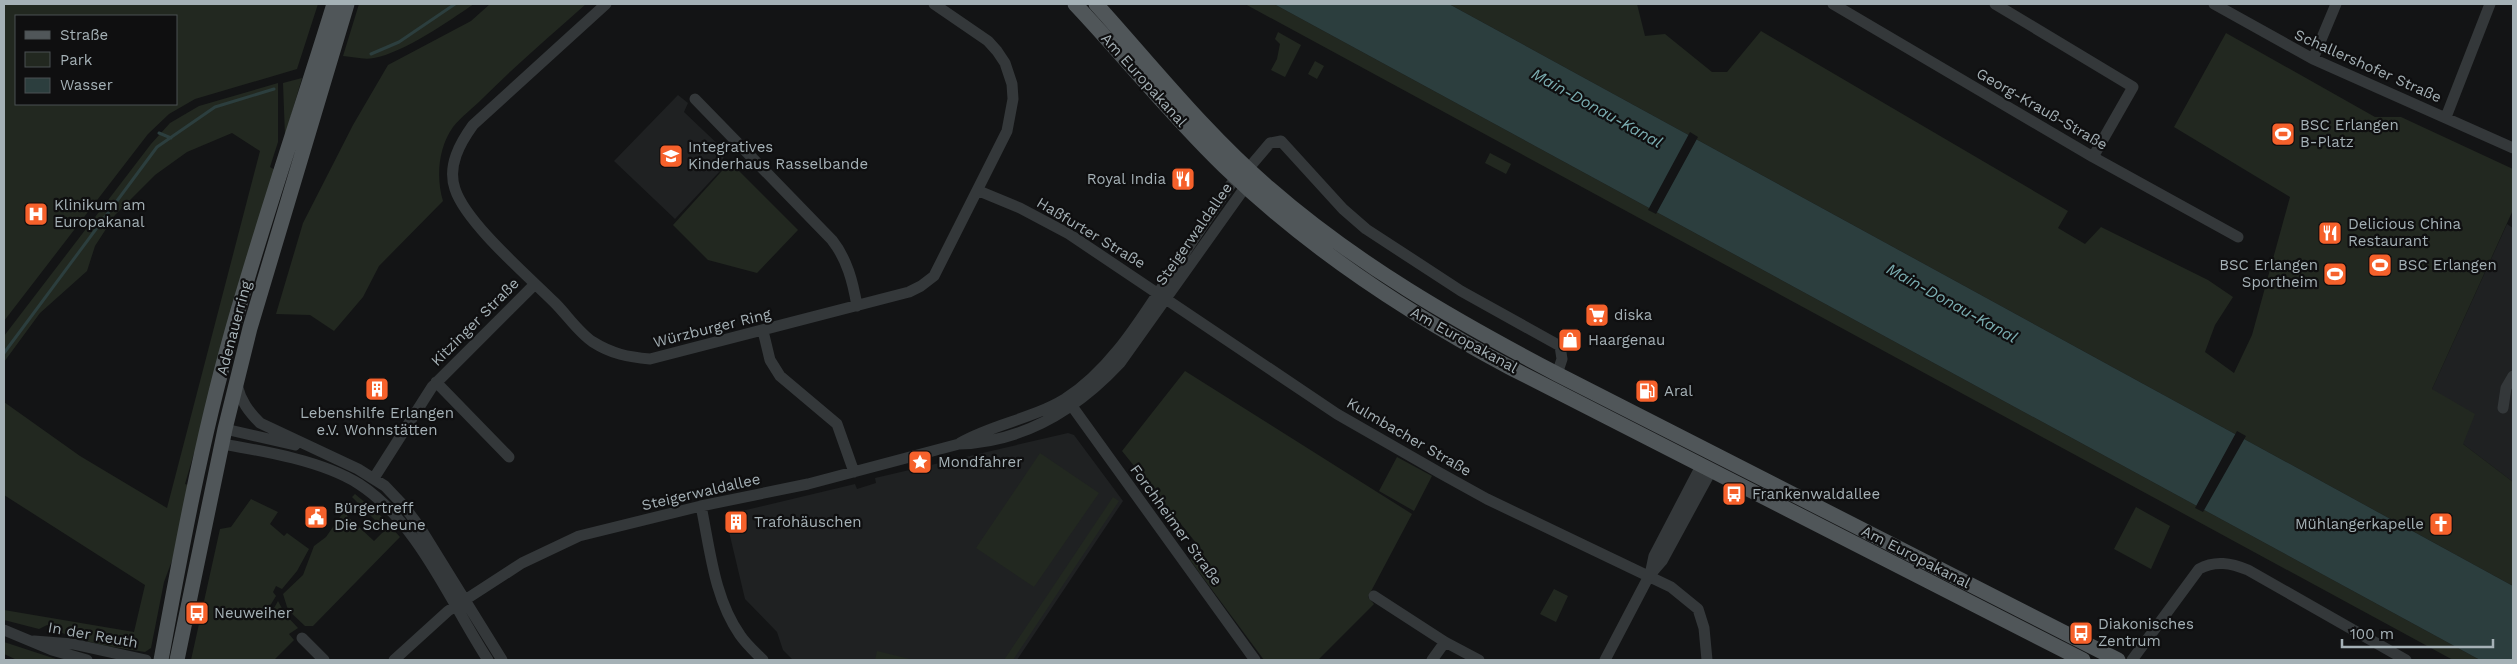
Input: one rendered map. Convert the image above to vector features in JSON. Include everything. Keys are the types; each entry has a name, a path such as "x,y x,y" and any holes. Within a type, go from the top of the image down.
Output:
{"main road":[{"name":"Adenauerring","path":"327,49 334,4"},
{"name":"Adenauerring","path":"161,660 192,494 206,433 253,257 327,49 347,4"},
{"name":"Am Europakanal","path":"1075,4 1170,110 1325,252 1414,313 1470,346 2083,660"},
{"name":"Am Europakanal","path":"1096,4 1202,122 1243,177 1409,292 1469,327 1557,374 2118,660"},
{"name":"Adenauerring","path":"177,660 225,429 250,328 316,83"},
{"path":"206,433 225,429"},
{"path":"206,433 222,444"},
{"path":"1706,468 1713,454"}],"street":[{"name":"Würzburger Ring","path":"606,4 473,125 460,143 454,164 454,187 462,206 480,227 590,340 624,357 650,360 909,292 934,276 1007,131 1013,100 1012,84 1005,63 988,41 934,4"},
{"name":"Georg-Krauß-Straße","path":"1833,4 2093,157 2238,237"},
{"path":"1995,4 2133,87 2093,157"},
{"name":"Schallershofer Straße","path":"2214,4 2313,59 2513,148"},
{"path":"2313,59 2336,4"},
{"path":"2446,118 2490,4"},
{"path":"694,99 842,252 858,306"},
{"path":"1243,177 1270,143 1281,141 1343,209 1366,229 1461,290 1560,346 1562,359 1557,374"},
{"name":"Steigerwaldallee","path":"394,660 459,604 522,563 579,536 701,506 854,472 958,444 976,443 1022,432 1047,422 1069,402 1100,384 1120,363 1162,296 1243,177"},
{"name":"Haßfurter Straße","path":"978,191 1020,208 1069,234 1162,296"},
{"name":"Kitzinger Straße","path":"374,478 436,382 535,284"},
{"name":"Kulmbacher Straße","path":"1162,296 1330,408 1440,473 1487,499 1671,587 1698,609 1704,628 1707,660"},
{"path":"763,331 770,360 780,376 837,424 854,472"},
{"path":"2503,408 2506,388 2513,376"},
{"name":"Kitzinger Straße","path":"436,382 509,457"},
{"path":"237,383 240,396 247,410 260,423 374,478 403,504 419,526 488,660"},
{"name":"Forchheimer Straße","path":"1069,402 1255,660"},
{"path":"225,429 319,451"},
{"path":"222,444 330,470 364,487 380,500 409,532 459,604 502,660"},
{"path":"1605,660 1649,576 1662,561 1706,468"},
{"path":"701,506 715,578 728,616 740,636 763,660"},
{"path":"2132,660 2200,569 2211,564 2224,563 2248,570 2406,660"},
{"path":"1374,596 1445,642 1479,660"},
{"name":"In der Reuth","path":"4,630 68,656 87,660"},
{"path":"302,638 324,660"},
{"name":"In der Reuth","path":"34,641 73,644 146,660"},
{"path":"1432,660 1445,642"}],"shaded area":[{"name":"Integratives Kinderhaus Rasselbande","path":"678,95 688,103 684,112 725,151 720,171 675,219 614,161"},
{"path":"2507,224 2513,228 2513,482 2463,444 2432,389"},
{"path":"1068,433 1074,435 1123,501 1017,660 793,660 783,650 777,632 745,599 725,515 855,484 857,489 876,483 875,478"}],"green space":[{"path":"4,4 318,4 297,69 195,99 169,114 148,134 4,321"},
{"path":"359,4 474,4 412,43 386,55 366,59 343,56"},
{"path":"490,4 586,4 521,62 453,127 441,154 439,173 443,201 379,266 363,297 334,331 310,315 276,314 303,223 353,125 388,65 471,21"},
{"path":"1245,4 1274,4 2480,660 2453,660"},
{"path":"1449,4 1637,4 1645,36 1665,34 1712,72 1727,72 1761,31 2068,211 2058,228 2085,244 2101,227 2208,280 2233,297 2215,325 2205,352 2234,373 2252,335 2290,197 2174,127 2226,33 2375,117 2401,117 2513,169 2513,210 2432,389 2475,414 2463,444 2513,482 2513,586"},
{"path":"1278,32 1301,45 1285,77 1271,70 1277,59 1280,44 1275,39"},
{"path":"1315,61 1324,66 1317,79 1308,74"},
{"path":"302,78 285,136 283,83"},
{"path":"278,83 278,142 270,167 275,170 196,453 194,453 185,484 188,485 173,558 164,582 151,648 145,652 107,646 69,636 47,625 39,629 4,620 4,610 134,632 145,585 4,495 4,402 80,456 167,508 260,151 232,133 187,152 155,175 115,215 95,246 87,271 40,313 4,362 4,336 151,144 170,123 199,106"},
{"path":"1490,153 1511,164 1506,174 1485,163"},
{"path":"730,162 798,230 757,273 708,260 673,225"},
{"path":"1185,371 1412,514 1368,597 1374,604 1318,660 1264,660 1190,560 1201,549 1122,451"},
{"path":"1040,453 1099,493 1034,587 976,548"},
{"path":"1397,457 1432,476 1414,511 1379,491"},
{"path":"355,494 381,516 400,537 313,626 305,626 288,610 283,594 303,575 314,546 326,537 347,507 351,510 347,516 374,541 385,530 352,497"},
{"path":"1113,497 1119,501 1013,660 1004,660"},
{"path":"251,499 278,512 270,524 284,536 287,533 309,549 297,571 282,589 276,586 273,592 276,596 265,614 269,617 278,601 285,614 298,628 289,634 294,640 274,660 191,660 220,529 231,527"},
{"path":"2136,507 2170,526 2151,569 2114,549"},
{"path":"1554,589 1568,596 1556,622 1540,614"},
{"path":"4,642 59,660 17,660 4,654"},
{"path":"877,651 914,660 875,660"}],"water":[{"name":"Main-Donau-Kanal","path":"1274,4 1449,4 2513,586 2513,660 2480,660"}],"pier":[{"path":"1690,132 1698,137 1656,214 1648,210"},
{"path":"2237,431 2246,436 2203,512 2195,508"}],"waterway":[{"path":"371,54 399,42 455,4"},
{"path":"4,353 157,147 215,107 274,89"},
{"path":"159,133 171,138"}],"place":[{"name":"BSC Erlangen B-Platz","path":"2283,134"},
{"name":"Integratives Kinderhaus Rasselbande","path":"671,156"},
{"name":"Royal India","path":"1183,179"},
{"name":"Klinikum am Europakanal","path":"36,214"},
{"name":"Delicious China Restaurant","path":"2330,233"},
{"name":"BSC Erlangen","path":"2380,265"},
{"name":"BSC Erlangen Sportheim","path":"2335,274"},
{"name":"diska","path":"1597,315"},
{"name":"Haargenau","path":"1570,340"},
{"name":"Lebenshilfe Erlangen e.V. Wohnstätten","path":"377,389"},
{"name":"Aral","path":"1647,391"},
{"name":"Mondfahrer","path":"920,462"},
{"name":"Frankenwaldallee","path":"1734,494"},
{"name":"Bürgertreff Die Scheune","path":"316,517"},
{"name":"Trafohäuschen","path":"736,522"},
{"name":"Mühlangerkapelle","path":"2441,524"},
{"name":"Neuweiher","path":"197,613"},
{"name":"Diakonisches Zentrum","path":"2081,633"}]}
